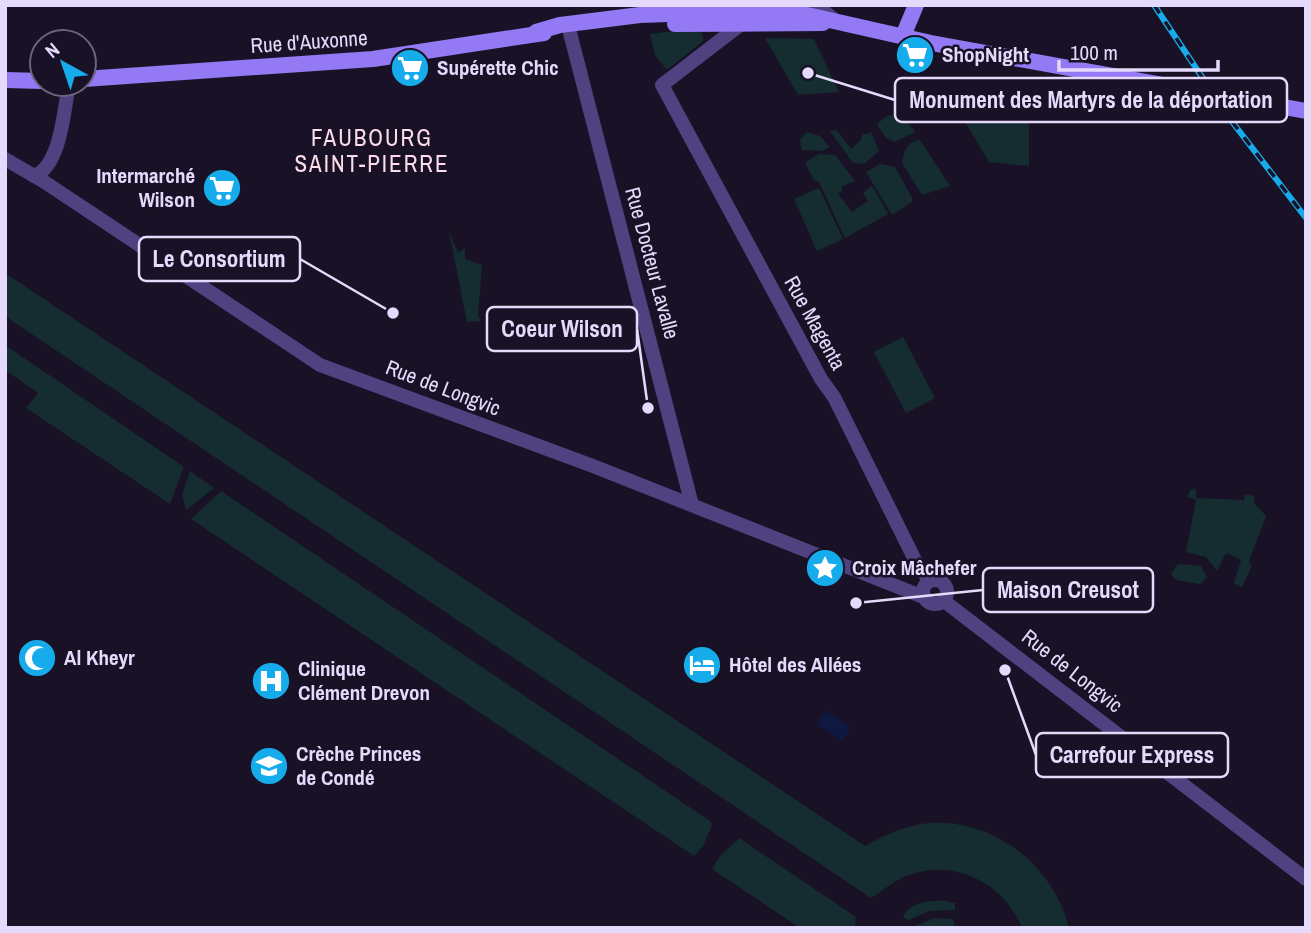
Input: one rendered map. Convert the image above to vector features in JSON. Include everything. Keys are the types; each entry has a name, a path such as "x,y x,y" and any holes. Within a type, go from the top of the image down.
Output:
{"main road":[{"path":"903,36 916,5"},
{"name":"Rue d'Auxonne","path":"536,32 570,33 791,8 837,22 903,36 1306,111"},
{"name":"Rue d'Auxonne","path":"98,78 373,59 594,21 705,18 744,22 761,13 812,25 837,22"},
{"path":"570,33 594,21"},
{"path":"5,80 28,81"}],"street":[{"path":"816,5 837,22"},
{"path":"791,8 812,25"},
{"path":"704,51 710,33 705,18"},
{"path":"704,51 744,22"},
{"name":"Rue Docteur Lavalle","path":"570,33 692,505"},
{"name":"Rue Magenta","path":"704,51 662,85 821,379 834,397 929,582"},
{"path":"34,176 44,173 53,159 66,98"},
{"name":"Rue de Longvic","path":"5,159 320,365 692,505 926,598"},
{"path":"900,589 902,585 929,582 941,581 946,587 944,601 932,603 926,598 924,590 929,582"},
{"name":"Rue de Longvic","path":"944,601 1306,880"}],"green space":[{"path":"701,32 704,40 667,70 655,55 650,34"},
{"path":"765,38 814,39 839,92 798,95"},
{"path":"953,102 1020,114 1029,119 1029,166 989,162"},
{"path":"901,113 915,132 895,142 886,138 877,124 887,116"},
{"path":"837,130 851,149 861,140 862,135 871,132 879,151 864,164 853,163 830,131"},
{"path":"806,132 820,136 830,147 822,151 802,150 800,141"},
{"path":"920,140 950,186 922,195 902,163 907,148"},
{"path":"819,154 835,155 855,181 841,187 843,190 838,194 852,212 868,201 863,193 872,186 888,214 845,238 819,182 814,180 805,163"},
{"path":"880,164 895,167 912,198 912,202 892,215 866,172"},
{"path":"819,188 843,239 817,251 794,199"},
{"path":"449,231 458,253 465,248 465,259 482,265 478,316 481,321 467,322"},
{"path":"5,273 865,846 896,831 930,823 977,829 998,838 1035,866 1050,885 1069,928 1022,928 1003,898 976,878 960,872 926,871 904,877 871,898 5,316"},
{"path":"903,337 935,398 906,413 874,352"},
{"path":"5,345 184,467 170,504 26,408 38,393 5,370"},
{"path":"190,471 214,488 186,510 182,495"},
{"path":"1196,488 1196,498 1244,500 1245,494 1254,496 1254,503 1266,516 1249,561 1252,566 1242,587 1234,583 1241,560 1226,553 1217,571 1206,557 1186,552 1196,500 1188,497 1190,490"},
{"path":"221,491 710,821 712,825 703,846 694,856 191,519"},
{"path":"1178,564 1201,566 1207,577 1200,584 1176,580 1171,574"},
{"path":"739,838 856,917 855,928 800,928 712,869 720,856"},
{"path":"946,901 955,903 955,910 930,911 908,920 903,917 915,905"},
{"path":"934,918 952,919 955,924 952,928 911,928"}],"water":[{"path":"826,711 851,727 843,741 816,724"}],"railway":[{"path":"1154,5 1230,119 1306,218"}],"place":[{"name":"ShopNight","path":"915,55"},
{"name":"Supérette Chic","path":"410,68"},
{"name":"Monument des Martyrs de la déportation","path":"808,73"},
{"name":"Intermarché Wilson","path":"222,188"},
{"name":"Le Consortium","path":"393,313"},
{"name":"Coeur Wilson","path":"648,408"},
{"name":"Croix Mâchefer","path":"825,568"},
{"name":"Maison Creusot","path":"856,603"},
{"name":"Al Kheyr","path":"37,658"},
{"name":"Hôtel des Allées","path":"702,665"},
{"name":"Carrefour Express","path":"1005,670"},
{"name":"Clinique Clément Drevon","path":"271,681"},
{"name":"Crèche Princes de Condé","path":"269,766"}],"district":[{"name":"FAUBOURG SAINT-PIERRE","path":"372,151"}]}
